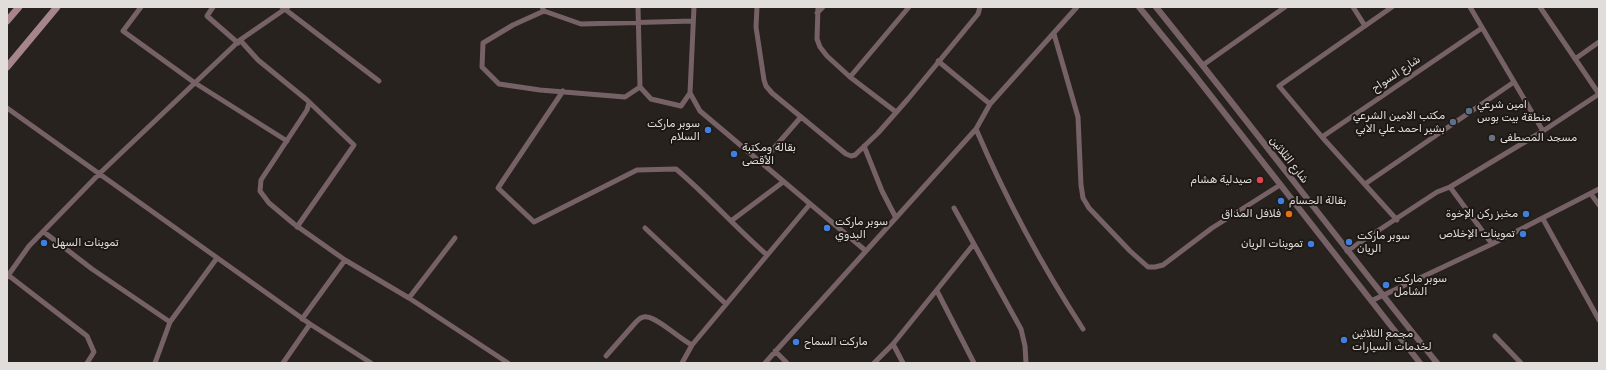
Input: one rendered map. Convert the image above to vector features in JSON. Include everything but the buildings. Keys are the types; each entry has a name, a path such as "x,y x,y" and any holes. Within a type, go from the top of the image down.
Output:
{"main road":[{"path":"7,21 19,7"},
{"path":"7,67 56,7"}],"street":[{"path":"141,7 123,31 195,83 287,141"},
{"path":"213,7 207,16 307,100 354,146 297,227"},
{"path":"638,7 640,86 651,99 681,106 690,93"},
{"path":"694,7 690,93 700,111 866,251"},
{"path":"757,7 756,27 766,86 772,93 801,117 846,154 851,156 855,155 878,133 978,14 980,7"},
{"path":"824,7 817,10 817,39 820,47 827,56 850,77 896,112"},
{"path":"850,77 909,7"},
{"path":"765,363 976,129 990,104 1077,7"},
{"name":"شارع الثلاثين","path":"1139,7 1193,73 1420,363"},
{"name":"شارع الثلاثين","path":"1156,7 1203,65 1347,251 1437,363"},
{"path":"1193,73 1285,7"},
{"path":"1353,7 1365,26"},
{"path":"1392,7 1279,86 1322,137 1397,220"},
{"path":"1470,7 1543,131"},
{"path":"1347,251 1397,220 1437,192 1450,187 1543,131 1599,94 1540,7"},
{"path":"87,363 94,352 87,336 8,276 29,246 99,174 239,42 285,8 379,81"},
{"path":"640,86 625,97 563,92 499,84 482,67 483,43 543,9 581,24 693,21"},
{"name":"شارع السواح","path":"1322,137 1482,28"},
{"path":"1054,34 1078,117 1083,198 1089,208 1130,251 1148,267 1155,268 1163,265 1212,228 1280,185"},
{"path":"1575,59 1599,42"},
{"path":"938,61 990,104"},
{"path":"1365,184 1514,82"},
{"path":"563,92 498,188 534,222 637,170 676,169 698,187 767,255"},
{"path":"309,103 308,110 261,180 260,191 269,203 297,227 345,260 409,298 508,363"},
{"path":"7,108 302,319 371,363"},
{"path":"761,164 801,117"},
{"path":"976,129 994,171 1019,220 1059,292 1083,329"},
{"path":"864,146 882,191 896,218"},
{"path":"731,221 783,182"},
{"path":"1450,187 1492,244"},
{"path":"1371,301 1492,244 1599,190"},
{"path":"1591,194 1599,206"},
{"path":"682,363 692,345 810,204"},
{"path":"954,208 1021,330 1026,346 1026,363"},
{"path":"1543,219 1599,320"},
{"path":"645,228 726,304"},
{"path":"44,232 92,269 170,322"},
{"path":"409,298 455,238"},
{"path":"874,363 893,344 973,245"},
{"path":"155,363 170,322 217,258"},
{"path":"302,319 345,260"},
{"path":"937,291 974,363"},
{"path":"606,356 641,317 648,317 656,321 682,340 692,345"},
{"path":"282,363 310,324"},
{"path":"1495,336 1521,363"},
{"path":"893,344 903,363"},
{"path":"775,351 787,363"}],"place":[{"name":"امين شرعي منطقة بيت بوس","path":"1469,111"},
{"name":"مكتب الامين الشرعي بشير احمد علي الابي","path":"1453,122"},
{"name":"سوبر ماركت السلام","path":"708,130"},
{"name":"مسجد المصطفى","path":"1492,138"},
{"name":"بقالة ومكتبة الأقصى","path":"734,154"},
{"name":"صيدلية هشام","path":"1260,180"},
{"name":"بقالة الحسام","path":"1281,201"},
{"name":"فلافل المذاق","path":"1289,214"},
{"name":"مخبز ركن الإخوة","path":"1526,214"},
{"name":"سوبر ماركت البدوي","path":"827,228"},
{"name":"تموينات الإخلاص","path":"1523,234"},
{"name":"سوبر ماركت الريان","path":"1349,242"},
{"name":"تموينات السهل","path":"44,243"},
{"name":"تموينات الريان","path":"1311,244"},
{"name":"سوبر ماركت الشامل","path":"1386,285"},
{"name":"مجمع الثلاثين لخدمات السيارات","path":"1344,340"},
{"name":"ماركت السماح","path":"796,342"}]}
